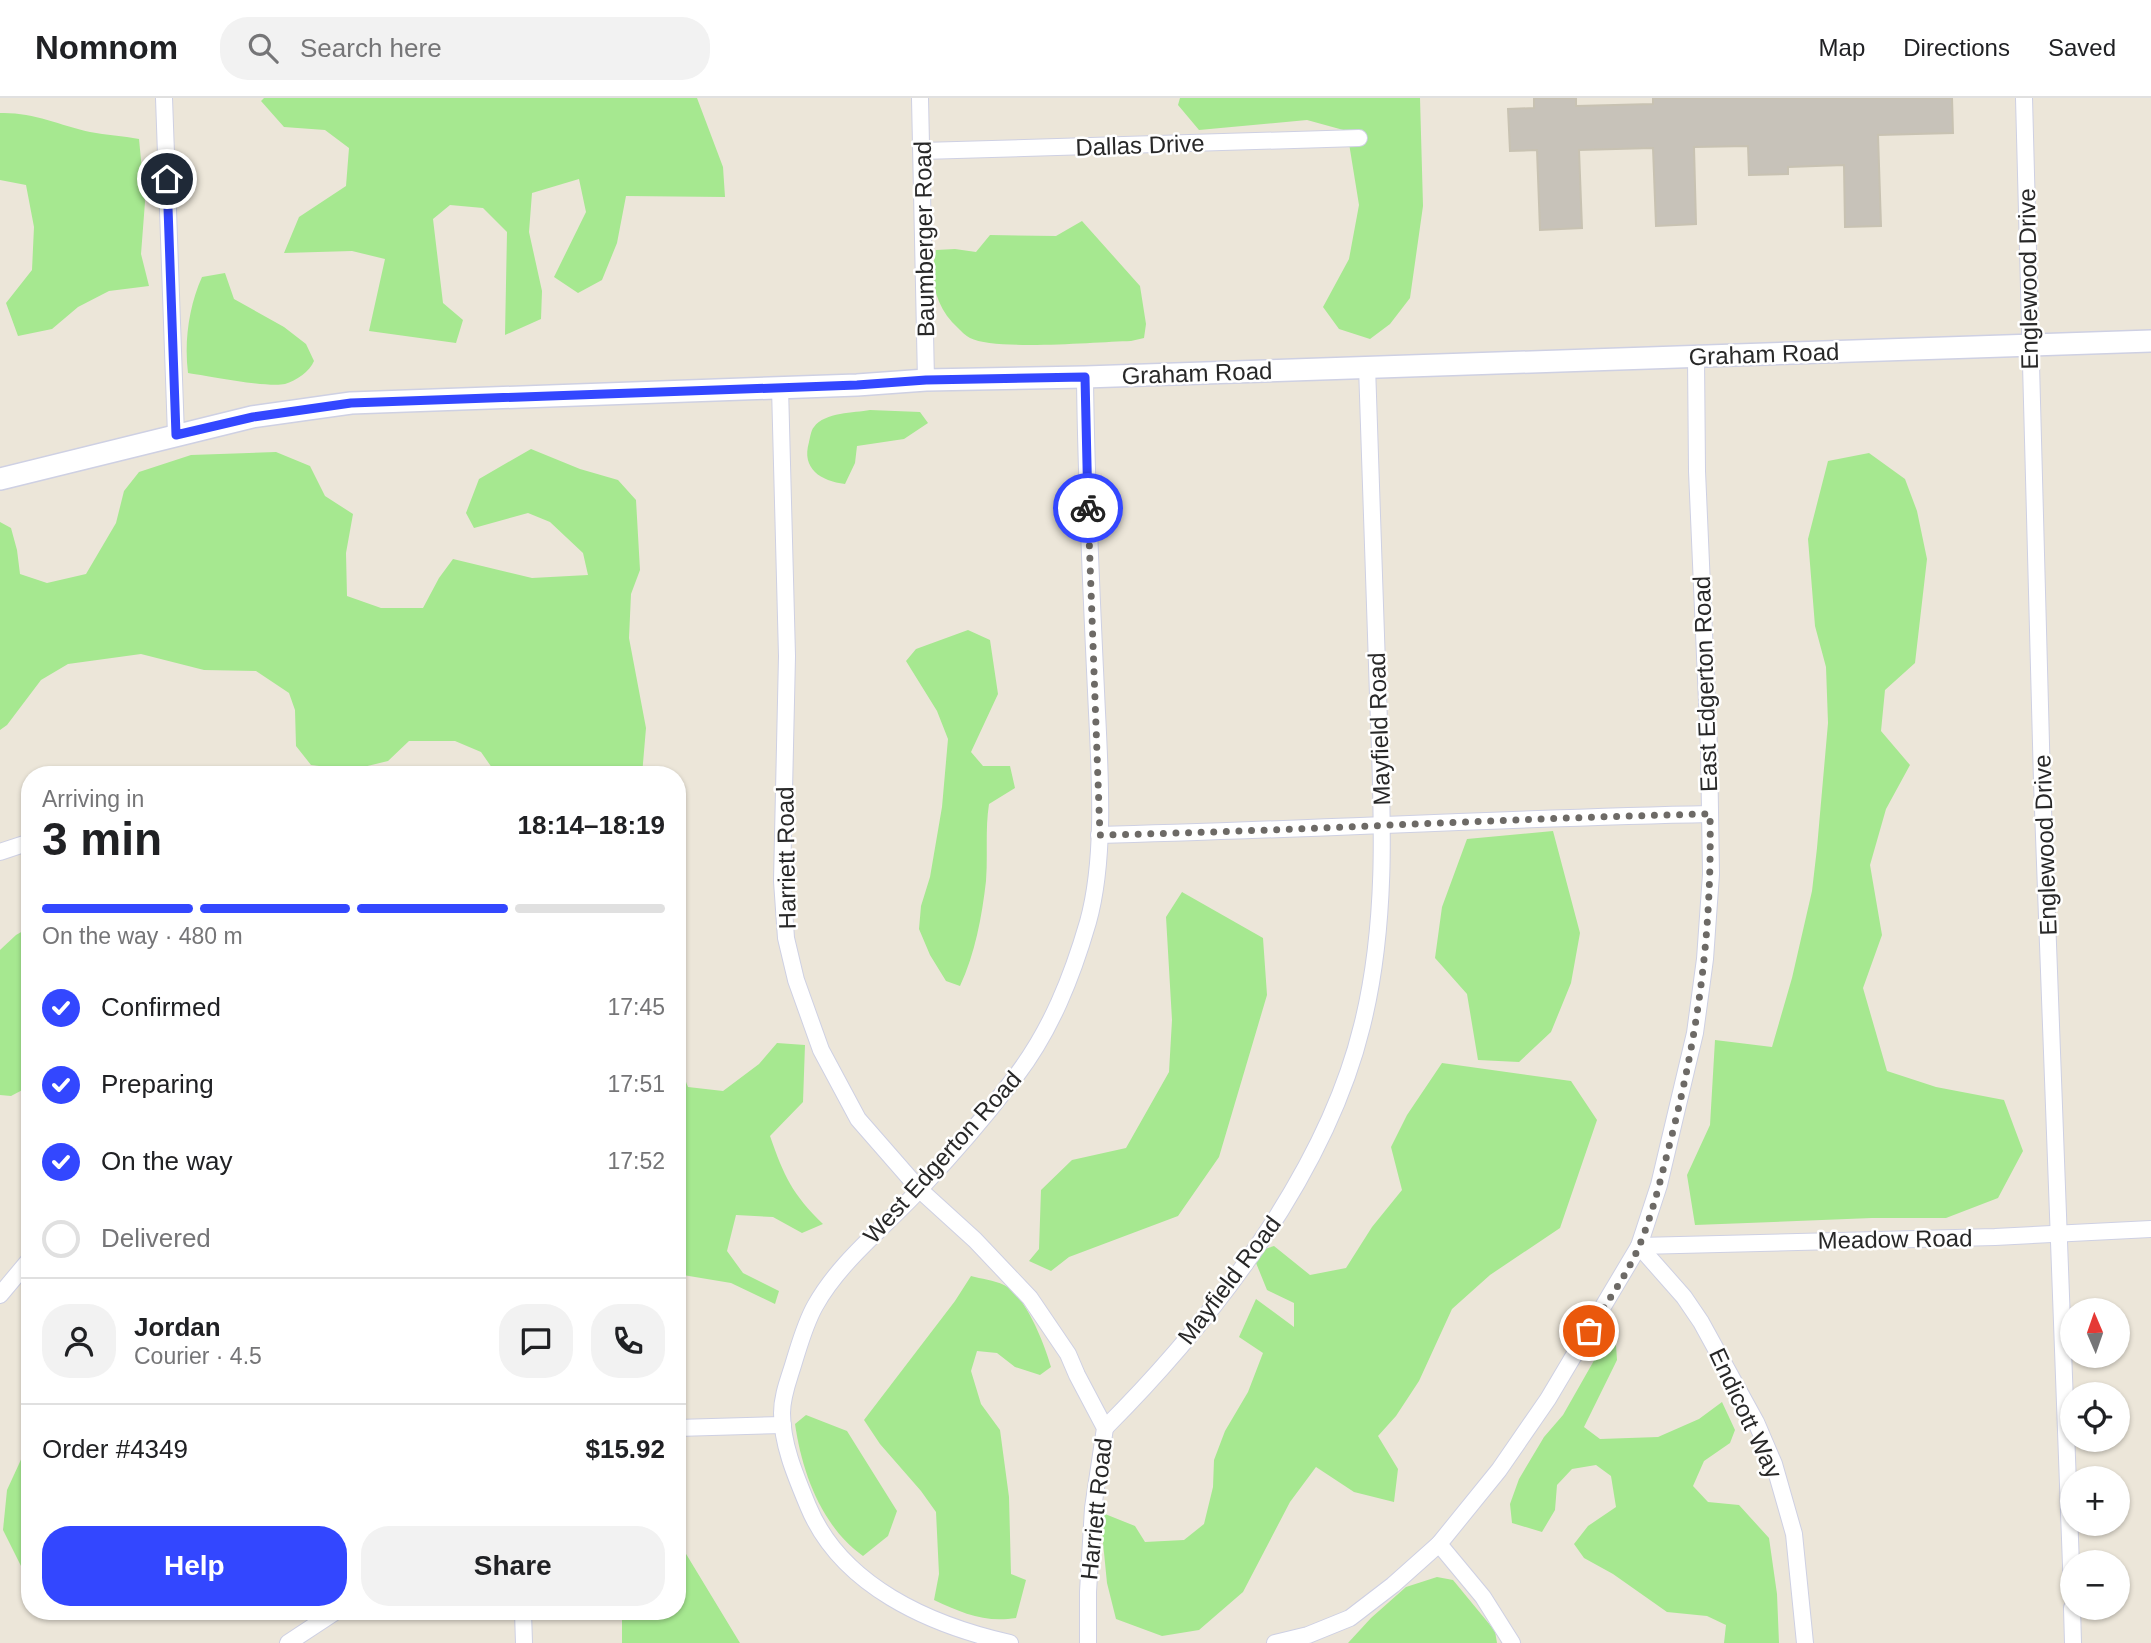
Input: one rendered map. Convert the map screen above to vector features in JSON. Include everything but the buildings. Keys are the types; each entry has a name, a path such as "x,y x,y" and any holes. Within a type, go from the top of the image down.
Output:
{"main road":[{"name":"Graham Road","path":"0,479 253,417 351,403 926,380 2151,341"}],"street":[{"path":"164,98 176,435"},
{"name":"Baumberger Road","path":"920,98 926,380"},
{"name":"Englewood Drive","path":"2024,98 2042,782 2070,1550"},
{"name":"Dallas Drive","path":"922,151 1359,138"},
{"name":"East Edgerton Road","path":"1275,1643 1308,1635 1350,1618 1393,1585 1439,1544 1477,1499 1528,1429 1639,1246 1660,1185 1698,1015 1709,917 1710,814 1697,471 1696,357"},
{"name":"Mayfield Road","path":"1105,1428 1147,1386 1258,1245 1282,1208 1327,1122 1355,1051 1367,1008 1377,938 1382,826 1367,367"},
{"name":"West Edgerton Road","path":"1010,1643 970,1632 916,1610 885,1594 842,1559 827,1542 811,1514 789,1457 783,1424 785,1393 804,1331 817,1303 849,1260 920,1189 1019,1073 1046,1030 1072,973 1089,916 1100,835 1085,377"},
{"name":"Harriett Road","path":"780,387 787,656 782,881 786,938 796,980 810,1022 842,1091 859,1119 920,1189 975,1240 1030,1298 1068,1354 1105,1428 1093,1508 1087,1643"},
{"path":"1100,835 1710,814"},
{"path":"0,852 21,845"},
{"name":"Meadow Road","path":"1639,1246 2151,1229"},
{"name":"Endicott Way","path":"1639,1246 1684,1297 1701,1322 1756,1422 1774,1464 1794,1534 1805,1643"},
{"path":"0,1295 21,1270"},
{"path":"686,1428 783,1424"},
{"path":"1439,1544 1483,1597 1512,1643"},
{"path":"288,1643 323,1620"},
{"path":"523,1620 524,1643"},
{"path":"2072,1620 2073,1643"}],"green space":[{"path":"264,98 697,98 723,167 725,197 626,196 617,243 602,280 578,293 554,277 586,212 579,179 532,193 529,232 542,291 541,319 505,335 507,232 483,208 450,205 433,219 443,303 463,320 456,343 369,331 385,259 352,251 284,253 299,217 346,186 349,148 325,130 284,127 261,101"},
{"path":"1180,98 1420,98 1423,206 1410,298 1390,324 1370,339 1339,329 1323,307 1349,259 1359,205 1347,131 1307,120 1199,130 1178,105"},
{"path":"0,113 24,115 90,132 139,139 145,202 141,254 149,286 109,291 78,307 52,329 18,336 6,303 32,270 34,227 26,185 0,180"},
{"path":"1082,221 1140,286 1146,324 1144,338 1047,345 1001,344 970,338 950,320 939,302 934,282 936,250 976,252 990,235 1056,236"},
{"path":"225,273 234,299 284,327 306,344 314,361 302,375 289,383 277,385 188,373 189,324 202,277"},
{"path":"870,410 920,412 928,423 904,439 857,446 855,463 845,484 821,477 808,460 807,451 814,427 825,418"},
{"path":"531,449 580,469 618,480 636,500 640,570 631,594 629,638 646,728 643,766 491,766 481,752 455,741 409,741 388,761 367,766 311,765 296,746 295,710 289,693 256,671 204,670 141,654 68,664 41,680 7,725 0,730 0,522 11,528 20,574 47,583 86,574 116,523 124,491 139,472 191,455 276,452 310,466 325,496 353,514 346,553 347,596 381,608 423,608 453,559 532,578 588,575 583,553 550,522 528,513 474,528 466,513 479,479"},
{"path":"1869,453 1905,479 1917,511 1927,559 1915,663 1885,690 1881,731 1910,765 1886,809 1870,865 1882,935 1863,988 1887,1071 1936,1087 2004,1100 2023,1151 1998,1198 1946,1218 1695,1225 1687,1175 1710,1125 1715,1040 1772,1047 1792,978 1812,891 1828,723 1826,667 1815,626 1808,539 1828,461"},
{"path":"968,630 990,640 998,694 971,752 983,766 1010,766 1015,788 989,804 986,881 982,908 974,948 960,986 946,981 930,955 919,929 921,906 930,877 942,807 948,739 937,711 906,661 916,649"},
{"path":"1553,831 1580,933 1571,983 1551,1032 1519,1062 1478,1060 1467,994 1435,958 1442,907 1467,839"},
{"path":"1182,892 1263,938 1267,995 1219,1157 1178,1216 1069,1257 1051,1271 1029,1261 1039,1249 1041,1190 1072,1160 1126,1148 1169,1072 1172,1020 1166,917"},
{"path":"21,932 21,1091 11,1096 0,1095 0,950"},
{"path":"777,1043 805,1045 803,1102 770,1136 790,1184 823,1224 802,1233 773,1217 736,1215 727,1251 743,1273 779,1291 775,1304 731,1283 686,1276 686,1082 688,1087 723,1091 759,1064"},
{"path":"1442,1063 1571,1081 1597,1120 1560,1228 1490,1275 1452,1309 1419,1381 1396,1416 1378,1436 1398,1469 1394,1502 1354,1492 1316,1467 1290,1502 1243,1592 1199,1630 1162,1636 1116,1619 1107,1583 1100,1512 1135,1526 1145,1542 1184,1540 1204,1524 1213,1487 1214,1460 1225,1431 1248,1392 1263,1353 1239,1337 1256,1299 1294,1327 1294,1303 1267,1290 1252,1253 1274,1246 1310,1275 1346,1268 1372,1227 1402,1190 1391,1147 1407,1115"},
{"path":"971,1276 1004,1285 1012,1290 1027,1309 1051,1367 1040,1375 1015,1367 997,1353 977,1351 971,1371 981,1404 1000,1430 1009,1497 1011,1574 1026,1580 1016,1618 974,1616 934,1600 939,1574 936,1512 880,1444 864,1420"},
{"path":"1616,1345 1617,1360 1584,1427 1600,1439 1658,1437 1699,1419 1722,1402 1735,1430 1730,1443 1704,1461 1693,1486 1708,1502 1739,1505 1769,1538 1777,1594 1779,1643 1724,1643 1726,1625 1707,1616 1667,1612 1613,1574 1584,1558 1574,1544 1588,1526 1616,1507 1611,1476 1596,1465 1572,1469 1557,1485 1555,1510 1542,1532 1512,1523 1510,1504 1519,1479 1544,1437 1563,1415 1596,1357"},
{"path":"806,1415 847,1431 897,1511 888,1536 863,1556 848,1544 836,1529 816,1497 803,1461 795,1424"},
{"path":"21,1460 21,1566 3,1530 7,1490"},
{"path":"686,1554 740,1643 622,1643 622,1620 686,1620"},
{"path":"1437,1577 1453,1580 1495,1631 1497,1643 1348,1643 1406,1587"}],"way so far":[{"path":"1088,508 1100,835 1382,826 1444,821 1710,814 1709,917 1698,1015 1687,1072 1660,1185 1639,1246 1589,1331"}],"route":[{"path":"167,179 176,435 253,417 351,403 857,385 926,380 1085,377 1088,508"}]}
